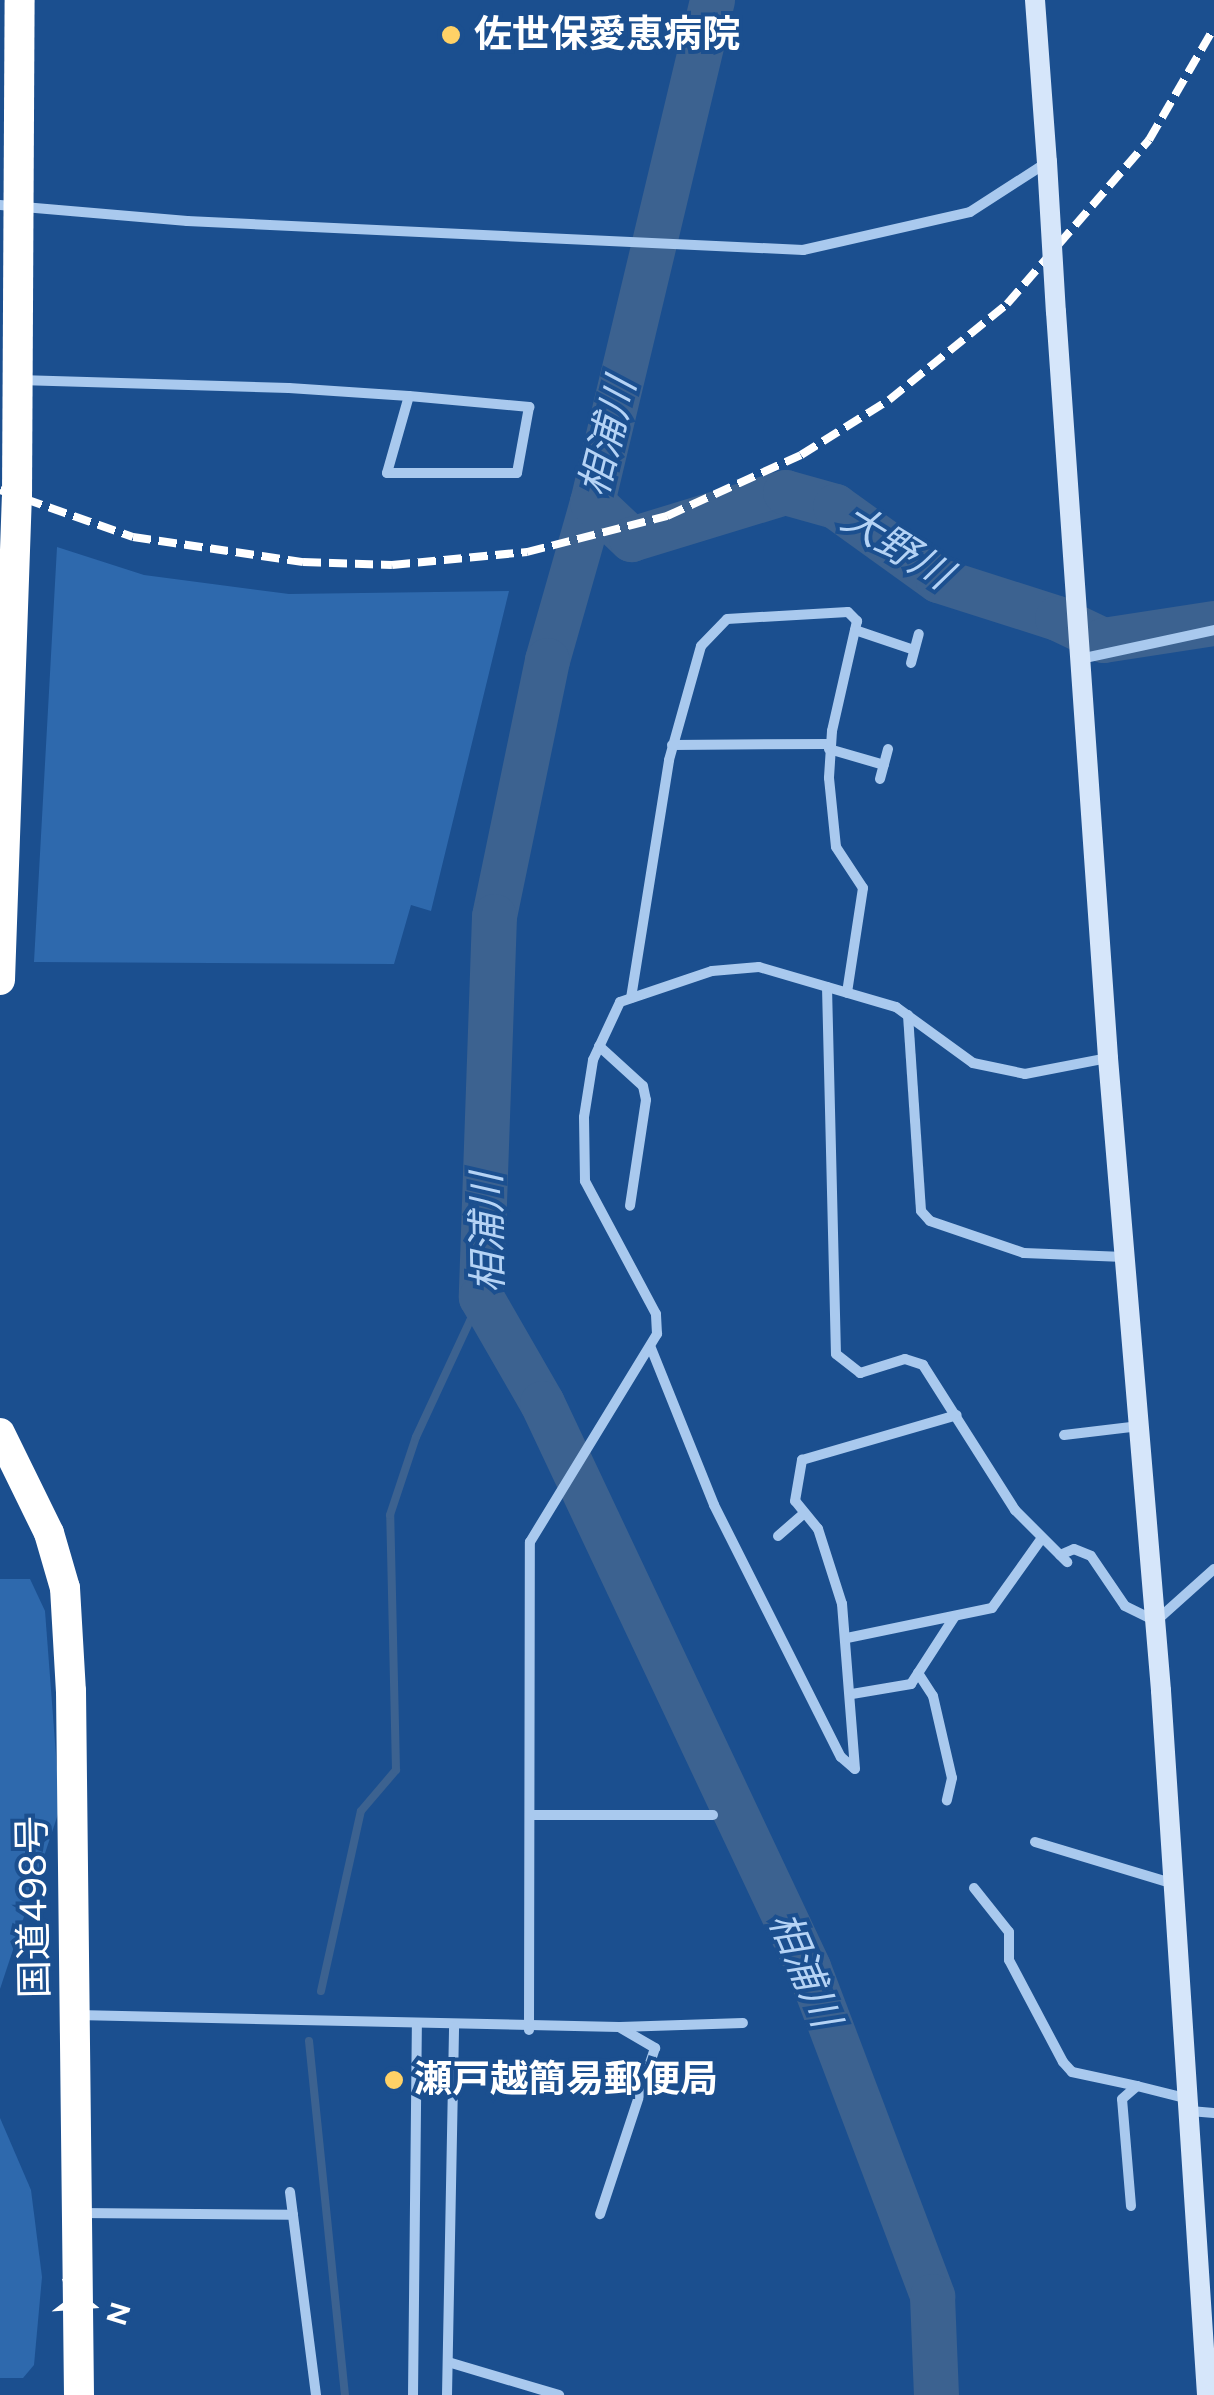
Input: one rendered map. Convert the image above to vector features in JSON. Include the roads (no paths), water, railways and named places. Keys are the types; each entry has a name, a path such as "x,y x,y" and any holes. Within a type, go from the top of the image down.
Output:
{"highway":[{"path":"0,980 8,528 18,380 10,206 20,0"},
{"name":"国道498号","path":"0,1439 49,1533 64,1588 76,2015 78,2395"}],"street":[{"path":"1035,0 1108,1058 1156,1621 1207,2395"},
{"path":"10,206 604,242 803,250 970,212 1047,162"},
{"path":"18,380 408,396 528,407 517,472 387,473 408,396"},
{"path":"631,998 672,746 712,627 727,618 848,612 857,622 830,746 829,818 836,848 863,888 847,993"},
{"path":"855,630 914,650"},
{"path":"1080,659 1214,630"},
{"path":"911,663 919,634"},
{"path":"672,746 830,746 884,765"},
{"path":"880,778 888,749"},
{"path":"530,2030 530,1542 650,1352 656,1314 585,1182 584,1117 599,1046 620,1002 712,971 759,966 908,1016 973,1063 1025,1074 1108,1058"},
{"path":"827,987 836,1354 860,1373 905,1359 924,1366 1015,1510 1063,1558 1074,1549 1091,1556 1125,1606 1156,1621"},
{"path":"908,1016 921,1211 930,1222 1024,1252 1126,1257"},
{"path":"599,1046 644,1086 646,1100 630,1206"},
{"path":"650,1352 714,1505 842,1757 855,1769 846,1638 818,1529 795,1501 802,1460 957,1415"},
{"path":"1064,1435 1140,1426"},
{"path":"778,1536 804,1513"},
{"path":"846,1638 992,1608 1042,1538"},
{"path":"1156,1621 1214,1569"},
{"path":"852,1694 911,1684 955,1616"},
{"path":"918,1673 932,1696 952,1778 947,1800"},
{"path":"530,1815 713,1815"},
{"path":"1036,1842 1174,1884"},
{"path":"974,1888 1008,1932 1009,1960 1072,2072 1137,2086 1214,2112"},
{"path":"76,2015 530,2030 743,2023"},
{"path":"412,2395 417,2026"},
{"path":"600,2214 655,2048 619,2027"},
{"path":"447,2395 454,2028"},
{"path":"1131,2206 1122,2099 1137,2086"},
{"path":"290,2192 316,2395"},
{"path":"75,2213 293,2216"},
{"path":"448,2362 558,2395"}],"waterway":[{"name":"相浦川","path":"712,0 592,502 547,660 494,916 481,1297 542,1403 808,1967 932,2296 936,2395"},
{"name":"大野川","path":"592,502 631,539 785,492 835,506 938,580 1057,618 1103,640 1214,623"},
{"path":"321,1991 361,1811 396,1770 390,1515 416,1437 481,1297"},
{"path":"309,2041 345,2395"}],"railway":[{"path":"0,490 133,537 303,562 392,565 527,552 667,516 801,455 889,400 1007,304 1149,140 1214,28"}],"place":[{"name":"佐世保愛恵病院","path":"451,35"},
{"name":"瀬戸越簡易郵便局","path":"394,2080"}]}
